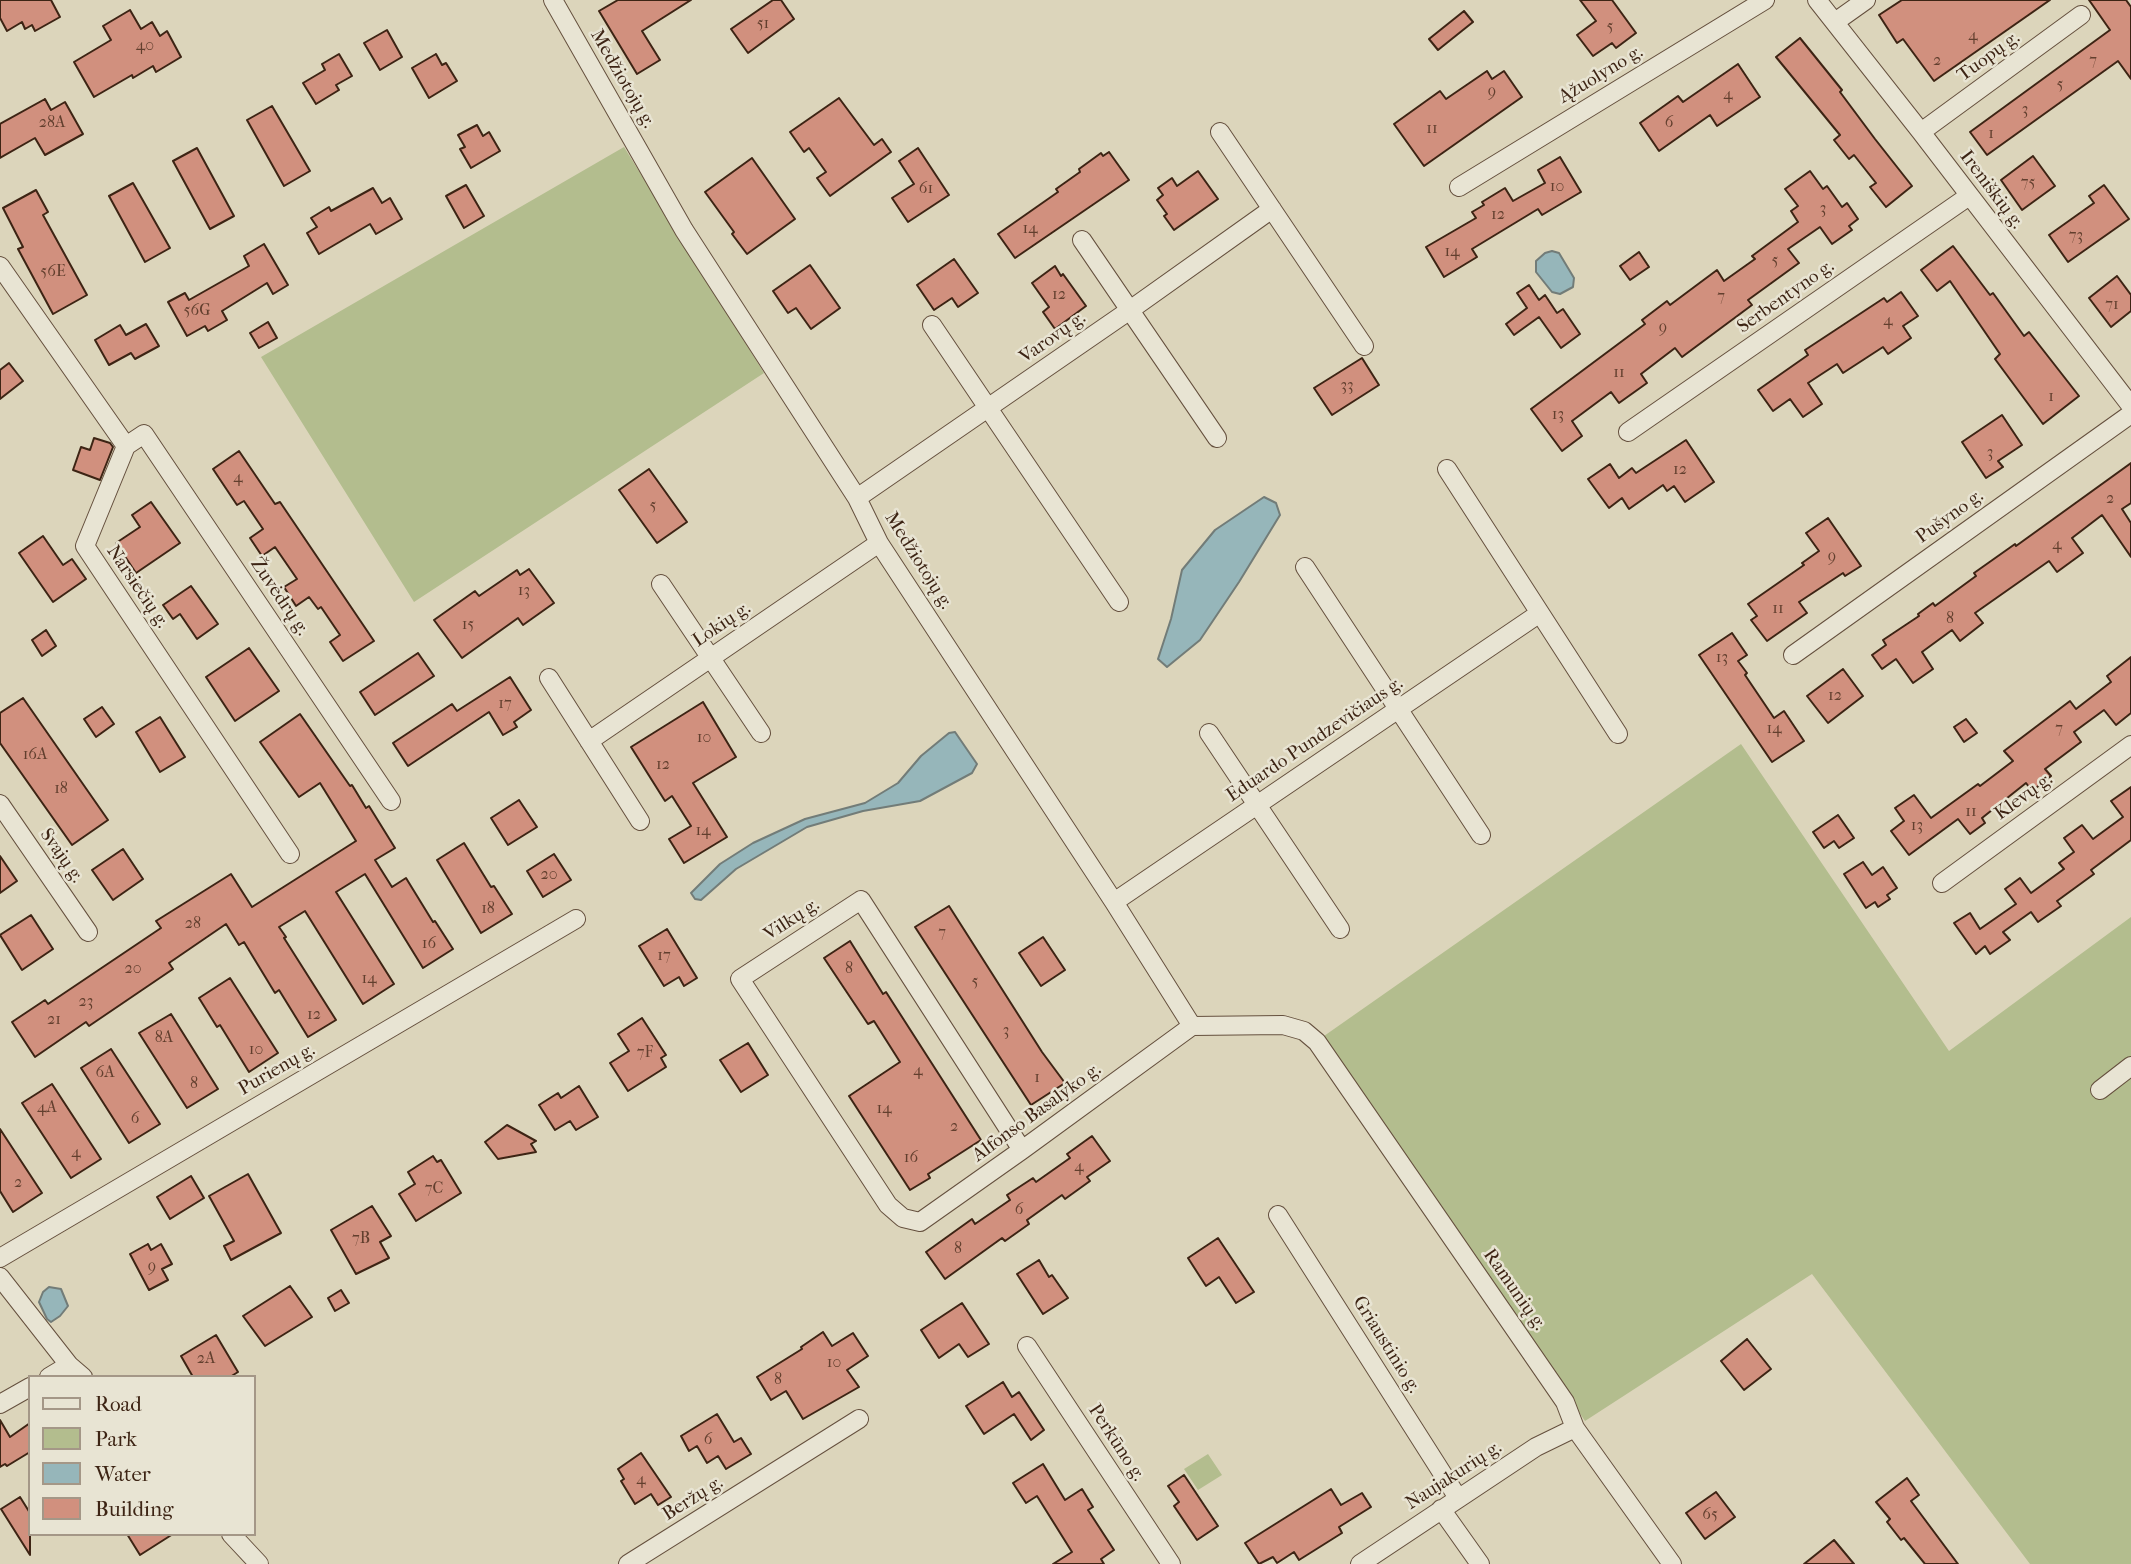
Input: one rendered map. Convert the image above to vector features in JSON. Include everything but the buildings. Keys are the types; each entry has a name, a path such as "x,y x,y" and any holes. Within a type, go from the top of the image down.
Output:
{"street":[{"path":"556,5 575,0"},
{"name":"Ąžuolyno g.","path":"1458,187 1765,0"},
{"name":"Ireniškių g.","path":"1817,0 1922,132 2131,406"},
{"path":"1835,22 1866,0"},
{"name":"Medžiotojų g.","path":"556,5 684,230 857,498 879,544 1114,902 1192,1027"},
{"name":"Tuopų g.","path":"1922,132 2081,15"},
{"path":"1220,132 1364,346"},
{"name":"Serbentyno g.","path":"1628,432 1969,195"},
{"name":"Varovų g.","path":"857,498 1272,209"},
{"path":"1082,240 1217,438"},
{"path":"0,266 126,446"},
{"path":"932,325 1119,603"},
{"name":"Pušyno g.","path":"1793,655 2131,414"},
{"name":"Žuvėdrų g.","path":"126,446 144,434 391,802"},
{"name":"Narsiečių g.","path":"126,446 85,546 290,854"},
{"path":"1447,469 1618,734"},
{"name":"Lokių g.","path":"589,741 879,544"},
{"path":"1304,566 1481,835"},
{"path":"661,584 761,733"},
{"name":"Eduardo Pundzevičiaus g.","path":"1114,902 1540,613"},
{"path":"550,678 640,821"},
{"path":"1209,733 1340,929"},
{"name":"Klevų g.","path":"1942,883 2131,745"},
{"name":"Svajų g.","path":"0,804 88,932"},
{"name":"Vilkų g.","path":"903,1218 888,1205 740,979 861,901 1022,1150"},
{"name":"Purienų g.","path":"0,1258 576,919"},
{"name":"Ramunių g.","path":"1192,1027 1283,1025 1304,1031 1317,1042 1565,1402 1575,1428 1672,1564"},
{"name":"Alfonso Basalyko g.","path":"903,1218 920,1222 1192,1027"},
{"path":"2100,1090 2131,1066"},
{"name":"Griaustinio g.","path":"1278,1215 1458,1498"},
{"path":"0,1277 76,1371 58,1375"},
{"name":"Perkūno g.","path":"1027,1346 1171,1564"},
{"path":"0,1404 28,1388"},
{"name":"Beržų g.","path":"628,1564 859,1419"},
{"name":"Naujakurių g.","path":"1360,1564 1536,1447 1575,1428"},
{"path":"1441,1509 1480,1564"},
{"path":"233,1536 259,1564"}],"green space":[{"path":"624,147 764,373 414,602 261,357"},
{"path":"1741,744 1949,1051 2131,917 2131,1564 2030,1564 1812,1274 1585,1421 1324,1036"},
{"path":"1208,1454 1222,1475 1198,1490 1184,1469"}],"water":[{"path":"1552,251 1559,253 1574,278 1573,287 1560,294 1552,292 1536,272 1536,261"},
{"path":"1264,497 1276,503 1280,515 1200,640 1167,667 1158,659 1171,619 1182,570 1215,530"},
{"path":"955,732 977,764 972,773 920,801 863,811 807,827 736,869 701,900 695,899 691,893 720,864 753,843 805,819 865,803 898,783 921,756 949,733"},
{"path":"49,1287 61,1289 68,1306 51,1322 39,1302 43,1292"}]}
